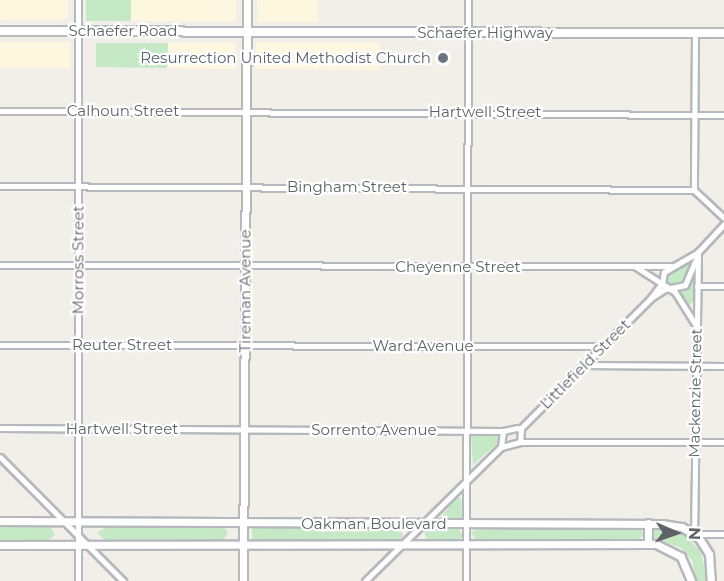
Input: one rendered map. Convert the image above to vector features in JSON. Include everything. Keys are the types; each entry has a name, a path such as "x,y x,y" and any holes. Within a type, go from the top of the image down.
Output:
{"main road":[{"name":"Schaefer Road","path":"0,31 246,32"},
{"name":"Schaefer Highway","path":"246,32 724,33"}],"street":[{"name":"Morross Street","path":"78,0 78,545"},
{"name":"Tireman Avenue","path":"243,581 247,0"},
{"path":"466,581 468,0"},
{"path":"695,33 694,189 724,218"},
{"name":"Calhoun Street","path":"0,111 246,112"},
{"name":"Hartwell Street","path":"246,112 695,113 724,115"},
{"name":"Bingham Street","path":"0,186 694,189"},
{"name":"Littlefield Street","path":"520,429 650,299 662,283 664,272 698,252 724,224"},
{"name":"Littlefield Street","path":"650,299 668,288 677,290 684,285 698,252"},
{"name":"Mackenzie Street","path":"694,534 695,325 698,252"},
{"name":"Cheyenne Street","path":"0,265 671,266"},
{"path":"636,267 662,283 680,298 695,325"},
{"path":"697,286 724,286"},
{"name":"Reuter Street","path":"0,345 245,345"},
{"name":"Ward Avenue","path":"245,345 601,346"},
{"path":"582,366 724,366"},
{"name":"Hartwell Street","path":"0,428 244,430"},
{"path":"520,429 522,442"},
{"name":"Sorrento Avenue","path":"244,430 503,431 520,429"},
{"path":"501,447 503,431"},
{"path":"365,581 501,447 522,442 724,442"},
{"path":"0,457 123,581"},
{"name":"Oakman Boulevard","path":"0,521 648,523 677,526 694,534"},
{"path":"648,523 648,544"},
{"path":"694,534 724,534"},
{"path":"694,534 708,554 711,581"},
{"name":"Oakman Boulevard","path":"0,545 648,544 665,546 681,557 691,581"},
{"path":"78,545 78,581"}],"shaded area":[{"path":"0,0 68,0 68,19 0,20"},
{"path":"131,0 236,0 236,21 131,21"},
{"path":"257,0 318,0 318,22 258,22"},
{"path":"0,42 70,42 70,68 0,68"},
{"path":"256,42 379,43 379,70 255,69"},
{"path":"168,43 235,43 235,69 167,68"}],"green space":[{"path":"86,0 131,0 131,21 86,21"},
{"path":"96,43 168,43 167,68 96,67"},
{"path":"692,259 681,284 673,287 664,281 671,269"},
{"path":"695,269 695,301 689,305 677,292 686,285"},
{"path":"498,435 500,441 473,465 471,436"},
{"path":"461,498 462,519 440,518 456,499"},
{"path":"0,524 39,524 50,527 55,535 46,542 0,543"},
{"path":"111,524 223,525 228,533 222,543 109,543 97,533"},
{"path":"252,528 399,528 403,535 400,540 252,540"},
{"path":"429,528 458,528 463,536 458,540 428,540 424,532"},
{"path":"477,528 639,528 644,534 639,540 476,540 471,532"},
{"path":"666,528 684,535 700,550 708,581 696,581 692,560 681,548 653,538 653,529"}],"place":[{"name":"Resurrection United Methodist Church","path":"443,58"}]}
